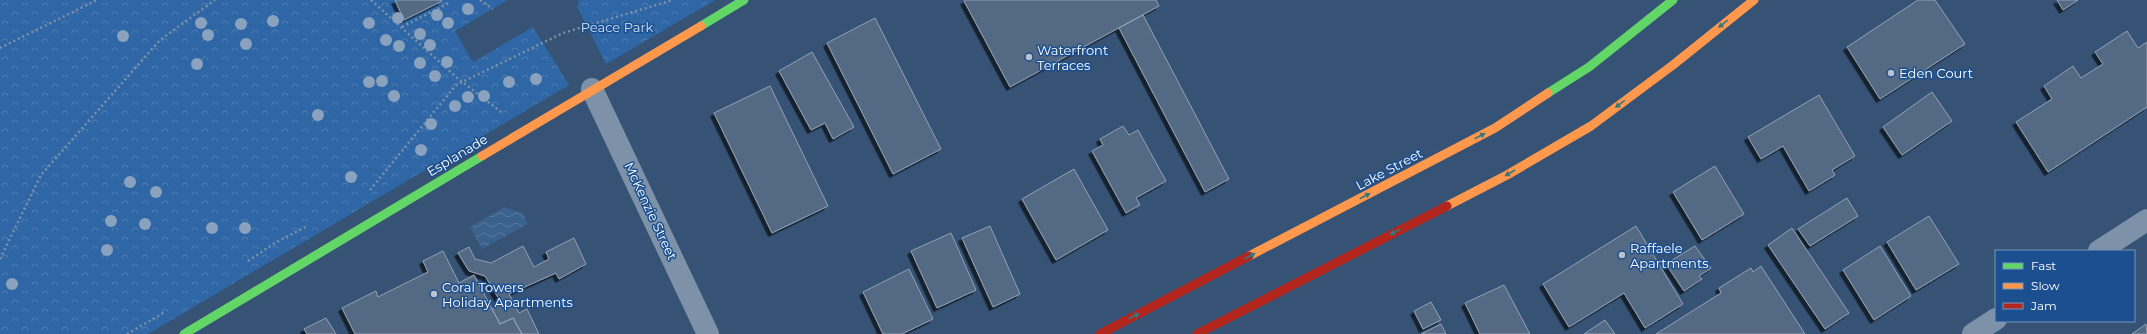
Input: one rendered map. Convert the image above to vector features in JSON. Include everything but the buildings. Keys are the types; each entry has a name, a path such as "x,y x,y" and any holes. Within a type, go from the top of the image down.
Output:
{"main road":[{"name":"Esplanade","path":"184,334 592,89 744,0"},
{"name":"Lake Street","path":"1100,334 1495,128 1589,67 1673,0"},
{"path":"1197,334 1506,175 1591,126 1673,65 1754,0"}],"street":[{"name":"McKenzie Street","path":"592,89 708,334"},
{"path":"2101,250 2147,220"},
{"path":"1973,334 1995,320"}],"path":[{"path":"0,48 97,0"},
{"path":"0,259 41,175 160,40 215,0"},
{"path":"371,0 462,82 524,130"},
{"path":"402,27 446,4 445,0"},
{"path":"480,0 493,9"},
{"path":"363,194 369,191 456,85 563,33 673,0"},
{"path":"243,264 274,243 314,223"},
{"path":"127,334 166,311"}],"green space":[{"path":"0,0 395,0 405,20 441,2 441,0 508,0 455,31 473,62 533,27 569,85 148,334 0,334"},
{"name":"Peace Park","path":"579,0 715,0 606,64 577,7"}],"water":[{"path":"504,207 523,213 528,224 482,249 470,227"}],"traffic: fast":[{"path":"701,26 744,0"},
{"path":"1548,93 1589,67 1673,0"},
{"path":"184,334 482,156"}],"traffic: slow":[{"path":"1447,206 1507,175 1591,126 1673,65 1754,0"},
{"path":"482,156 701,26"},
{"path":"1249,256 1495,128 1548,93"}],"traffic: jam":[{"path":"1197,334 1447,206"},
{"path":"1100,334 1249,256"}],"place":[{"name":"Waterfront Terraces","path":"1029,57"},
{"name":"Eden Court","path":"1891,73"},
{"name":"Raffaele Apartments","path":"1622,255"},
{"name":"Coral Towers Holiday Apartments","path":"434,294"}]}
